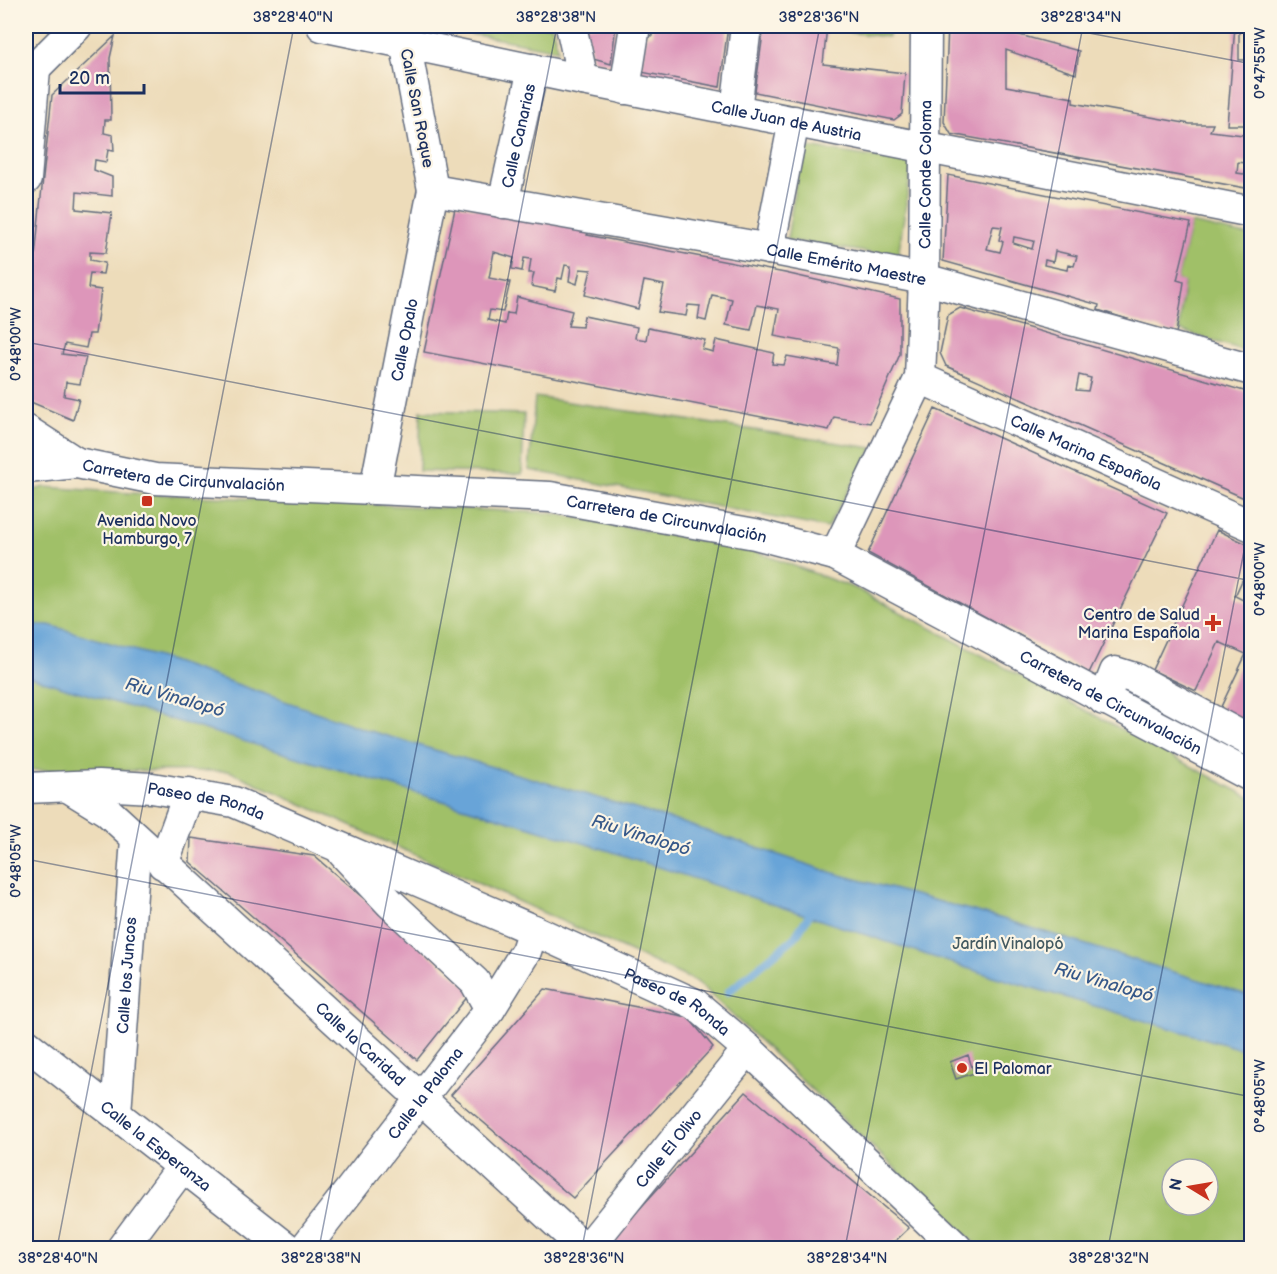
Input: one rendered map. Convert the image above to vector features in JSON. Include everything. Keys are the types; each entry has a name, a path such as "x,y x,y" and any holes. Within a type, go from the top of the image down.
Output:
{"street":[{"path":"26,179 30,73 77,26"},
{"name":"Calle Juan de Austria","path":"322,26 403,33 533,69 625,89 925,146 1251,212"},
{"path":"571,26 583,80"},
{"path":"625,89 635,26"},
{"path":"736,110 746,26"},
{"name":"Calle Conde Coloma","path":"835,555 920,378 924,279 926,26"},
{"name":"Calle San Roque","path":"403,33 433,190"},
{"name":"Calle Canarias","path":"503,202 533,69"},
{"path":"769,249 794,121"},
{"name":"Calle Emérito Maestre","path":"433,190 769,249 924,279 1251,370"},
{"name":"Calle Opalo","path":"375,489 433,190"},
{"name":"Calle Marina Española","path":"920,378 1251,526"},
{"path":"26,430 77,463"},
{"name":"Carretera de Circunvalación","path":"26,468 77,463 155,479 550,497 755,534 835,555 1251,777"},
{"path":"1104,700 1115,672 1144,684 1251,742"},
{"name":"Paseo de Ronda","path":"26,788 68,788 99,784 189,793 234,802 533,930 695,1004 748,1049 946,1245"},
{"path":"68,788 107,811 136,839"},
{"path":"164,864 189,793"},
{"name":"Calle la Caridad","path":"136,839 586,1248"},
{"name":"Calle los Juncos","path":"116,1113 136,839"},
{"name":"Paseo de Ronda","path":"338,846 390,903 476,982 490,1009"},
{"name":"Calle la Paloma","path":"305,1248 490,1009 526,951 533,930"},
{"name":"Calle la Esperanza","path":"26,1044 286,1248"},
{"name":"Calle El Olivo","path":"586,1248 748,1049"},
{"path":"122,1248 183,1166"}],"green space":[{"path":"449,26 552,26 558,50 450,30"},
{"path":"831,26 890,26 888,37 831,30"},
{"path":"801,146 912,163 898,257 787,240"},
{"path":"1191,223 1251,236 1251,353 1179,330 1184,283 1177,280"},
{"path":"535,397 873,448 827,528 529,470"},
{"path":"421,411 524,414 522,474 419,471"},
{"name":"Jardín Vinalopó","path":"45,487 550,513 751,550 857,589 1251,798 1251,1248 980,1248 697,982 229,771 26,770 26,492"}],"water":[{"name":"Riu Vinalopó","path":"26,625 49,625 171,661 370,731 683,823 830,872 1003,919 1251,996 1251,1052 979,972 610,851 26,676"}],"building":[{"path":"585,26 616,26 611,64 593,59"},
{"path":"653,26 728,26 720,87 641,72 646,35 652,36"},
{"path":"764,26 827,26 823,64 905,73 902,114 894,120 755,92"},
{"path":"948,26 1012,26 1012,33 1079,51 1076,74 1006,50 1006,86 1073,98 1073,103 1190,124 1213,124 1210,131 1251,136 1251,164 1238,162 1237,173 1251,175 1251,189 951,134 944,122"},
{"path":"1235,26 1251,26 1251,30 1239,31 1239,60 1251,60 1251,125 1227,125"},
{"path":"115,36 110,58 111,120 105,120 104,133 113,135 114,151 108,150 106,162 95,160 94,170 112,177 112,196 77,192 76,209 112,213 106,253 90,252 90,260 105,263 103,274 90,273 88,288 101,290 95,334 89,334 86,348 65,344 62,354 86,357 80,384 66,382 64,396 79,399 73,420 26,400 26,352 52,95"},
{"path":"948,175 1191,223 1177,280 1184,282 1176,334 1098,310 1099,305 943,261","holes":["993,226 1002,227 999,240 1003,242 1000,252 987,249","1014,237 1034,241 1032,249 1013,243","1055,251 1077,256 1074,266 1068,265 1067,270 1044,265 1045,260 1053,262"]},
{"path":"456,204 590,231 587,235 785,273 900,299 900,354 870,423 834,417 829,430 424,352","holes":["494,252 514,258 512,269 522,271 524,258 531,259 529,273 534,273 531,286 555,291 558,278 562,279 565,265 571,266 569,281 577,284 580,269 591,270 585,295 638,309 644,281 664,285 658,312 686,316 688,305 700,306 698,319 706,321 712,295 732,299 726,325 751,330 757,305 779,309 774,336 839,348 837,365 787,356 784,365 772,364 774,353 716,340 713,352 702,349 705,340 648,328 646,340 635,338 637,327 584,316 582,327 568,326 572,311 517,297 514,314 507,313 505,324 488,320 490,310 503,312 510,282 489,278"]},
{"path":"960,308 1251,393 1251,501 946,366 940,353 948,315","holes":["1079,375 1091,378 1088,391 1076,390"]},
{"path":"935,409 1167,513 1089,673 868,553"},
{"name":"Centro de Salud Marina Española","path":"1217,530 1251,546 1251,561 1235,596 1251,604 1251,727 1219,711 1246,654 1219,642 1196,691 1152,670"},
{"path":"191,838 314,856 472,991 417,1060 190,862"},
{"path":"545,989 688,1017 713,1047 573,1198 451,1095"},
{"name":"El Palomar","path":"968,1055 974,1073 956,1079 950,1062"},
{"path":"746,1092 909,1228 888,1248 623,1248 612,1239"}],"waterway":[{"path":"728,992 795,937 814,907"}],"place":[{"name":"Avenida Novo Hamburgo, 7","path":"147,501"},
{"name":"Centro de Salud Marina Española","path":"1213,623"},
{"name":"El Palomar","path":"962,1068"}]}
